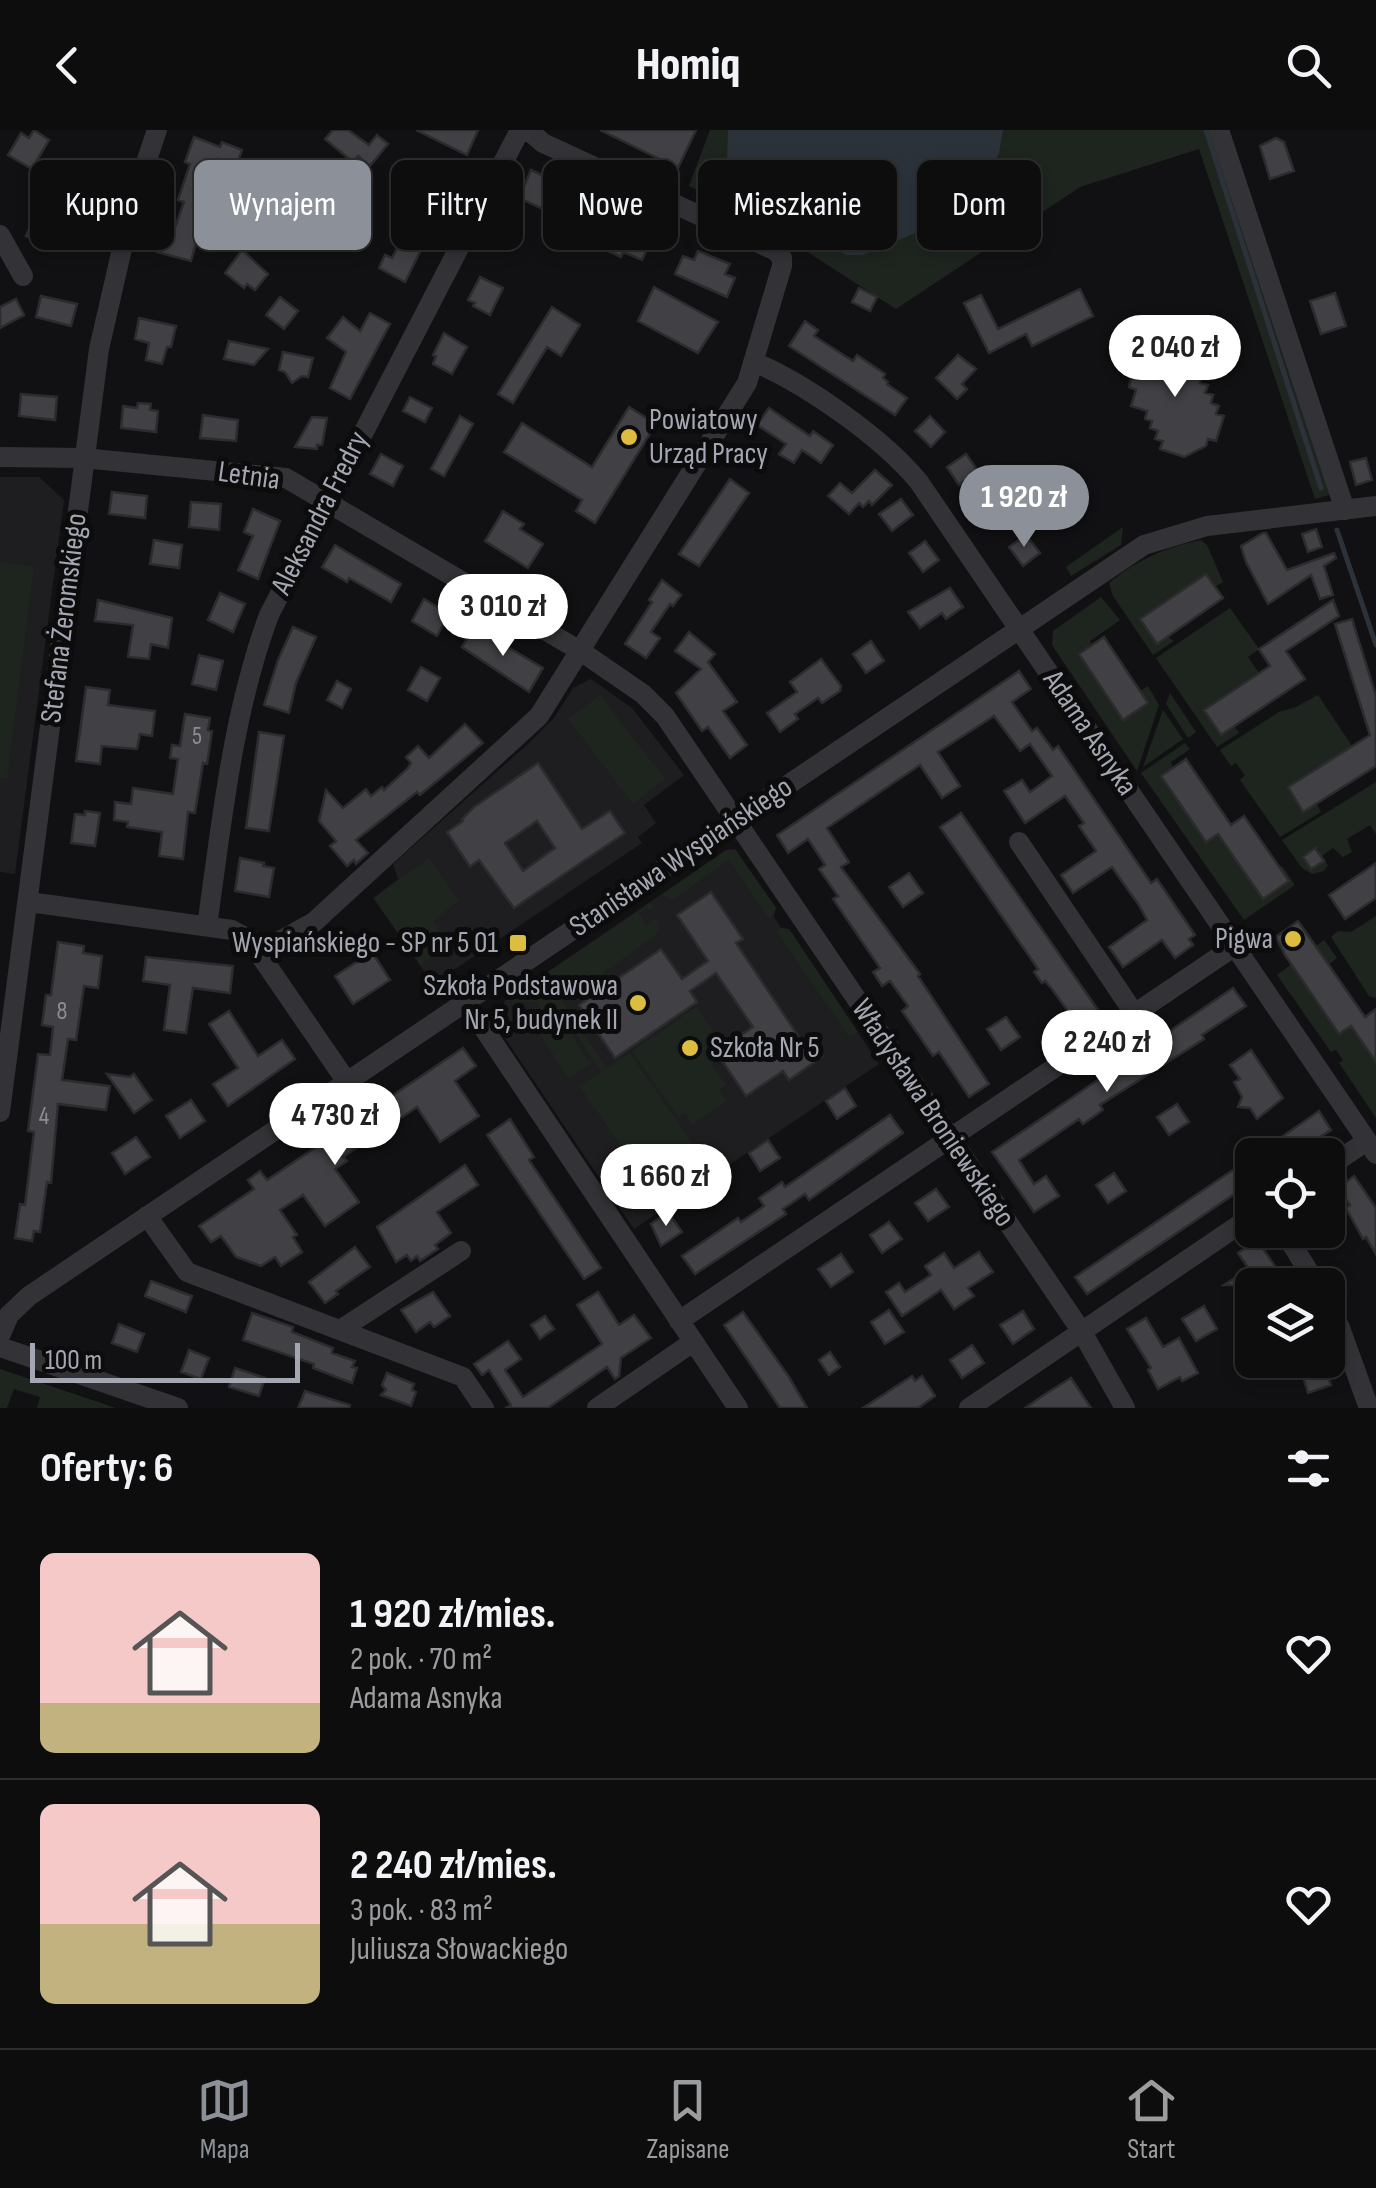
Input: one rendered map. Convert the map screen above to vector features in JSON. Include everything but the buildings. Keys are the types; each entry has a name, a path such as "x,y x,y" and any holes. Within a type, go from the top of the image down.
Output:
{"street":[{"name":"Stefana Żeromskiego","path":"0,1112 99,349 133,201 158,130"},
{"name":"Aleksandra Fredry","path":"207,926 243,693 269,615 520,130"},
{"path":"260,952 314,922 539,716 746,382 754,362 782,258 768,246 544,143 528,130"},
{"path":"1219,130 1345,510"},
{"path":"0,235 23,276"},
{"name":"Adama Asnyka","path":"754,362 778,372 864,431 907,467 1371,1148"},
{"name":"Letnia","path":"0,457 82,458 286,478 582,652 643,694 665,716 736,820"},
{"name":"Stanisława Wyspiańskiego","path":"0,1336 5,1304 29,1296 1144,545 1207,526 1376,506"},
{"name":"Władysława Broniewskiego","path":"736,820 1082,1332 1126,1408"},
{"path":"1019,842 1134,1013"},
{"path":"28,902 232,930 249,938 347,1082"},
{"path":"679,1321 1235,946"},
{"path":"466,1002 738,1408"},
{"path":"1345,1159 1371,1148"},
{"path":"147,1216 188,1272 463,1377 484,1408"},
{"path":"970,1408 1235,1228"},
{"path":"340,1330 461,1251"},
{"path":"1345,1341 1370,1408"},
{"path":"597,1408 693,1342"},
{"path":"0,1347 178,1408"}],"shaded area":[{"path":"710,130 1213,130 1332,494 1315,499 1199,149 1080,187 1041,213 1041,160 917,160 917,250 985,250 896,309 804,250 897,250 897,160 699,160"},
{"path":"728,130 1003,130 995,160 917,160 917,232 897,241 897,160 727,160"},
{"path":"698,162 698,190 689,186"},
{"path":"837,250 874,250 862,255 846,255"},
{"path":"0,477 39,477 64,500 15,874 0,872"},
{"path":"1123,527 1121,545 1071,576 1066,567"},
{"path":"1201,540 1223,582 1215,587 1206,574 1141,619 1174,641 1153,655 1113,596 1109,583 1152,556"},
{"path":"0,562 34,566 7,778 0,777"},
{"path":"1101,597 1120,620 1079,654 1123,720 1148,703 1140,691 1148,686 1159,705 1137,771 1052,645 1053,631"},
{"path":"1230,608 1259,649 1248,657 1259,673 1204,711 1220,735 1234,726 1239,733 1217,747 1156,658"},
{"path":"591,679 632,708 684,775 644,805 656,823 638,837 642,843 433,984 373,898 398,879 393,864 528,744 554,718 573,688"},
{"path":"1170,693 1196,732 1188,738 1166,704"},
{"path":"600,695 665,779 633,804 568,719"},
{"path":"1318,695 1352,746 1288,786 1303,811 1316,803 1321,812 1280,837 1240,780 1245,775 1236,763 1231,766 1220,750 1279,712"},
{"path":"1163,710 1183,739 1143,767"},
{"path":"1185,743 1190,749 1171,762 1173,768 1161,776 1218,834 1263,899 1288,882 1279,867 1295,885 1244,920 1141,773"},
{"path":"1376,782 1376,834 1370,825 1347,839 1352,852 1343,857 1333,848 1322,856 1328,865 1324,871 1312,874 1302,868 1282,840"},
{"name":"Szkoła Nr 5","path":"735,849 776,908 774,917 781,928 789,929 879,1064 634,1229 492,1019 505,1001 726,850"},
{"path":"735,849 776,908 770,920 729,860 672,900 661,895 726,850"},
{"path":"429,858 459,901 433,921 449,945 420,965 374,898"},
{"path":"650,903 654,908 639,913 647,925 658,917 659,929 654,937 562,1001 606,1068 630,1053 699,1153 649,1187 580,1087 601,1072 563,1013 550,1021 536,1002 505,1001"},
{"path":"1376,916 1376,998 1369,996 1331,937 1338,931 1351,932"},
{"path":"789,929 858,1032 849,1037 777,932"},
{"path":"1324,940 1337,958 1329,964 1319,951 1294,968 1339,1034 1351,1026 1376,1062 1376,1118 1339,1063 1343,1060 1336,1050 1331,1052 1277,975"},
{"path":"696,1007 722,1043 705,1054 726,1085 719,1090 727,1101 692,1125 685,1113 678,1117 632,1051"},
{"path":"562,1020 590,1064 568,1078 540,1034"},
{"path":"0,1369 116,1408 37,1408 40,1397 14,1389 7,1408 0,1408"}],"waterway":[{"path":"1206,130 1321,488"},
{"path":"1337,530 1376,645"}],"place":[{"name":"Powiatowy Urząd Pracy","path":"629,437"},
{"name":"Pigwa","path":"1293,939"},
{"name":"Wyspiańskiego - SP nr 5 01","path":"518,943"},
{"name":"Szkoła Podstawowa Nr 5, budynek II","path":"638,1003"},
{"name":"Szkoła Nr 5","path":"690,1048"}]}
